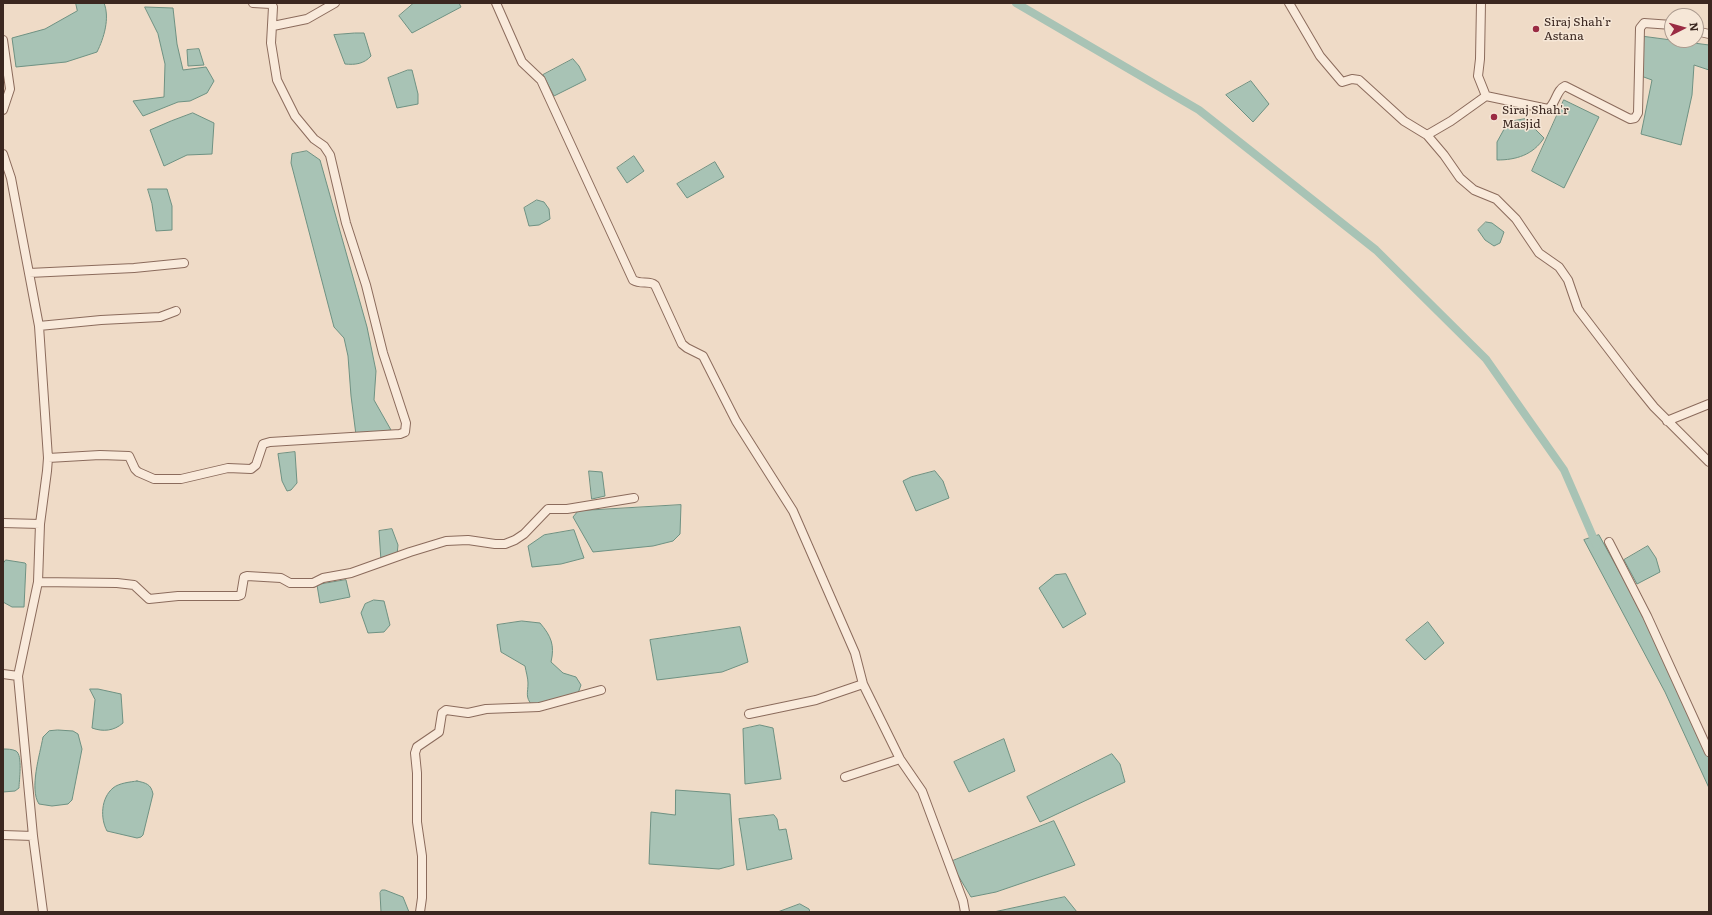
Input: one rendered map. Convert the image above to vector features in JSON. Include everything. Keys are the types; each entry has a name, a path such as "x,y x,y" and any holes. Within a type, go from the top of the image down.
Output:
{"street":[{"path":"48,458 100,455 129,456 138,472 154,479 181,479 228,468 251,469 256,465 263,444 270,442 400,434 405,432 406,423 383,353 366,285 346,223 330,155 324,146 314,139 295,116 277,80 271,43 273,7 271,4 253,3"},
{"path":"273,26 307,19 335,3"},
{"path":"496,3 522,62 541,80 633,280 639,283 650,282 655,285 682,344 703,356 736,421 793,511 855,653 864,684 900,759 922,792 963,901 965,912"},
{"path":"1289,3 1320,56 1342,82 1352,79 1359,80 1404,121 1426,135 1444,155 1460,178 1474,190 1496,200 1516,219 1539,253 1559,267 1568,280 1573,297 1582,315 1633,381 1654,407 1709,462"},
{"path":"1481,3 1480,59 1478,76 1486,96"},
{"path":"1426,135 1451,121 1486,96 1548,109 1551,107 1561,88 1565,86 1630,119 1635,118 1638,113 1640,28 1644,23 1664,24"},
{"path":"3,40 10,89 3,110"},
{"path":"3,154 11,178 39,326 48,458 40,524 38,582 18,676 33,836 43,912"},
{"path":"29,273 134,268 184,263"},
{"path":"39,326 101,320 160,317 176,311"},
{"path":"1667,420 1709,404"},
{"path":"38,582 117,583 134,585 142,595 149,599 178,596 238,596 241,595 244,577 246,576 281,578 290,583 313,583 323,578 351,573 446,541 468,540 495,544 515,540 524,534 548,509 567,509 634,498"},
{"path":"3,523 40,524"},
{"path":"1609,542 1647,616 1709,752"},
{"path":"3,674 18,676"},
{"path":"749,714 816,700 864,684"},
{"path":"420,912 422,898 422,870 417,822 417,773 415,753 417,747 439,732 442,713 446,710 468,713 486,709 539,707 601,690"},
{"path":"845,777 900,759"},
{"path":"3,835 33,836"}],"shaded area":[{"path":"76,3 104,3 106,9 105,28 102,41 97,52 66,62 16,67 12,38 45,29 77,11"},
{"path":"414,3 459,3 461,7 412,33 399,16"},
{"path":"145,7 173,8 177,44 183,70 206,67 214,81 207,93 190,101 178,102 143,116 133,101 164,97 165,64 158,34"},
{"path":"364,33 371,56 365,61 359,63 345,64 334,35"},
{"path":"1641,36 1664,39 1664,48 1704,48 1704,44 1709,45 1709,70 1694,65 1692,95 1681,145 1641,134 1652,80 1641,76"},
{"path":"199,49 204,65 188,66 187,50"},
{"path":"573,59 579,66 586,80 554,96 543,75"},
{"path":"408,70 412,70 418,94 418,104 397,108 388,78"},
{"path":"1251,81 1269,104 1253,122 1226,95"},
{"path":"1564,100 1599,117 1564,188 1532,171"},
{"path":"193,113 214,123 212,154 187,155 164,166 150,130"},
{"path":"1525,119 1544,138 1540,144 1535,149 1517,158 1497,160 1497,142 1508,122"},
{"path":"307,151 320,160 367,327 376,371 374,400 391,430 356,435 348,356 344,338 334,327 291,163 292,154"},
{"path":"634,156 644,171 627,183 617,168"},
{"path":"715,162 724,177 687,198 677,184"},
{"path":"148,189 167,189 172,206 172,230 156,231"},
{"path":"537,200 544,202 549,209 550,219 539,225 529,226 524,208"},
{"path":"1486,222 1492,223 1504,232 1500,243 1494,246 1485,240 1478,230"},
{"path":"295,452 297,483 291,490 287,491 282,481 278,454"},
{"path":"589,471 602,472 605,496 592,499"},
{"path":"935,471 943,481 949,498 916,511 903,481 911,477"},
{"path":"681,505 680,534 673,541 653,546 593,552 573,517 578,511"},
{"path":"392,529 398,545 397,555 381,561 379,531"},
{"path":"574,530 584,558 561,564 532,567 528,546 544,535"},
{"path":"1599,535 1640,609 1709,758 1709,788 1665,692 1584,540"},
{"path":"1648,546 1656,558 1660,572 1637,584 1624,560"},
{"path":"6,560 26,564 24,607 12,607 3,602 3,564"},
{"path":"1066,574 1086,614 1063,628 1039,588 1055,575"},
{"path":"346,580 350,597 320,603 317,585"},
{"path":"374,600 384,601 390,625 384,632 368,633 361,613 365,604"},
{"path":"522,621 540,623 544,628 551,641 553,651 551,662 563,673 576,677 581,685 577,696 532,705 527,695 528,681 525,666 501,652 497,625"},
{"path":"1428,622 1444,643 1425,660 1406,640"},
{"path":"740,627 748,662 722,672 657,680 650,640"},
{"path":"90,689 98,689 121,694 123,723 120,726 108,730 92,728 95,700"},
{"path":"760,725 773,728 781,779 745,784 743,729"},
{"path":"49,731 73,731 78,734 82,749 72,800 68,804 52,806 39,804 36,798 35,781 43,737"},
{"path":"1004,739 1015,771 969,792 954,762"},
{"path":"3,749 11,749 18,753 20,768 19,788 15,791 3,792"},
{"path":"1112,754 1120,764 1125,782 1040,822 1027,797"},
{"path":"137,781 148,784 153,794 143,835 137,838 107,831 103,820 103,808 109,792 115,786"},
{"path":"676,790 730,794 734,865 719,869 649,864 651,812 675,815"},
{"path":"774,815 777,819 779,830 786,829 792,859 747,870 739,819"},
{"path":"1054,821 1075,865 996,892 971,897 950,862"},
{"path":"382,890 403,897 409,912 381,912 380,893"},
{"path":"1065,897 1077,912 994,912"},
{"path":"800,904 809,909 810,912 778,912"}],"waterway":[{"path":"1016,3 1199,110 1376,250 1486,359 1564,470 1597,546"}],"place":[{"name":"Siraj Shah'r Astana","path":"1536,29"},
{"name":"Siraj Shah'r Masjid","path":"1494,117"}]}
